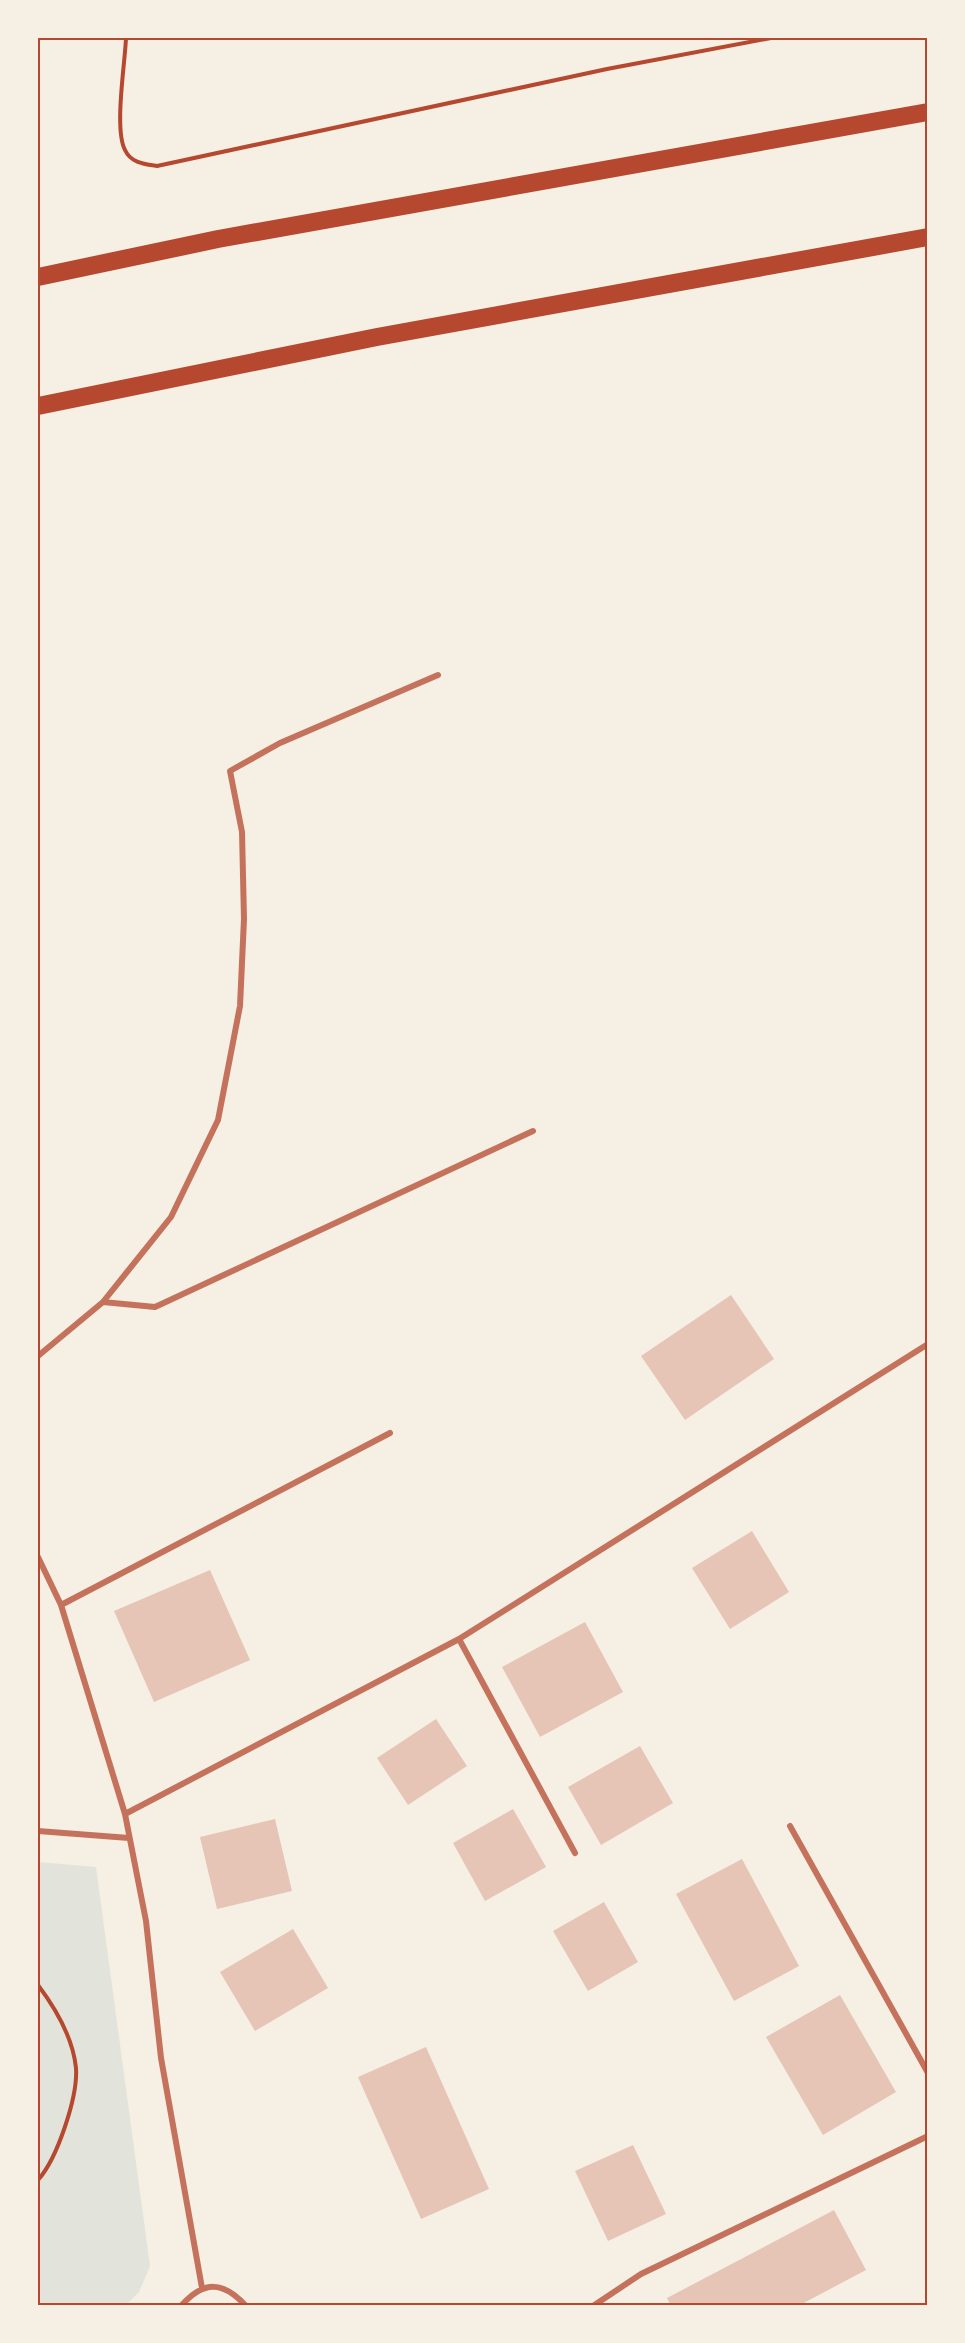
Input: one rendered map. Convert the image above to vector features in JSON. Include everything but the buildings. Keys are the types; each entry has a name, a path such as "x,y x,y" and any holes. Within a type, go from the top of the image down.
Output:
{"highway":[{"path":"38,277 218,239 927,112"},
{"path":"38,406 377,337 927,237"}],"street":[{"path":"38,1356 103,1302 171,1217 218,1120 240,1006 244,919 242,832 230,771 280,743 438,675"},
{"path":"103,1302 155,1306 533,1131"},
{"path":"124,1814 459,1639 927,1344"},
{"path":"61,1605 390,1433"},
{"path":"38,1557 61,1605 124,1814 146,1921 161,2058 202,2288"},
{"path":"459,1639 574,1852"},
{"path":"790,1826 927,2073"},
{"path":"38,1832 129,1838"},
{"path":"593,2306 641,2274 927,2136"},
{"path":"181,2306 193,2293 202,2288 222,2288 234,2293 246,2306"}],"path":[{"path":"126,38 120,130 125,151 138,163 157,166 607,69 771,38"},
{"path":"38,1985 55,2008 76,2069 66,2125 54,2154 38,2180"}],"shaded area":[{"path":"38,1862 96,1867 150,2266 139,2292 126,2305 38,2305"}]}
